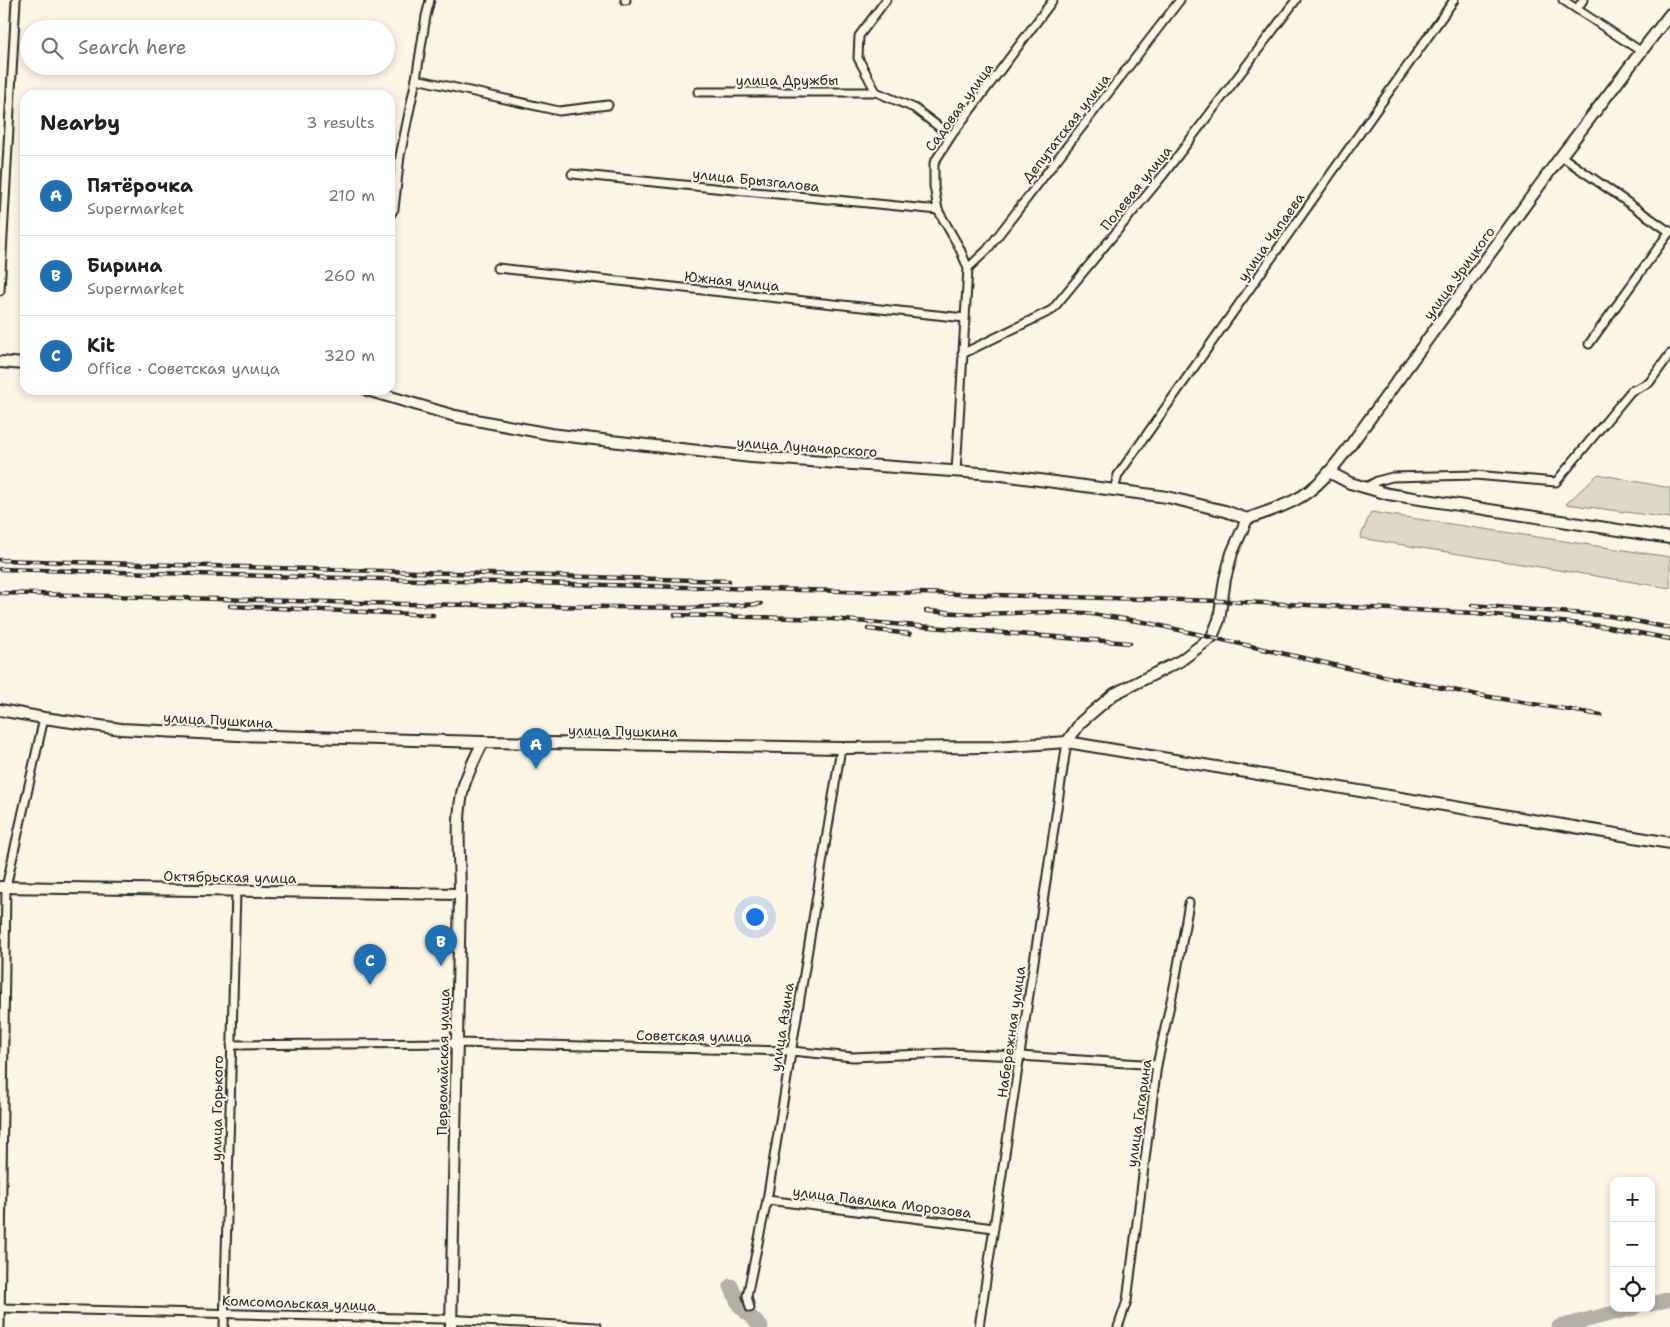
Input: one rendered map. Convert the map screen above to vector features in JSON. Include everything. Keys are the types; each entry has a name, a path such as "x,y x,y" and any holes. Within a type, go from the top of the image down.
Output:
{"street":[{"path":"0,291 16,0"},
{"path":"395,200 400,156 430,0"},
{"path":"876,92 858,58 859,36 886,0"},
{"name":"Садовая улица","path":"968,268 959,247 938,210 934,186 934,163 951,136 1054,0"},
{"name":"Депутатская улица","path":"968,268 987,250 1180,0"},
{"name":"Полевая улица","path":"962,354 1052,310 1164,174 1296,0"},
{"name":"улица Чапаева","path":"1114,490 1118,475 1454,0"},
{"path":"1563,0 1642,52"},
{"path":"1577,9 1583,0"},
{"name":"улица Урицкого","path":"1247,519 1295,500 1314,488 1329,472 1561,156 1670,14"},
{"path":"416,79 559,111 608,105"},
{"name":"улица Дружбы","path":"698,92 876,92 914,108 951,136"},
{"path":"1561,156 1670,231 1589,344"},
{"name":"улица Брызгалова","path":"572,174 938,210"},
{"name":"Южная улица","path":"497,268 965,318"},
{"path":"956,472 968,268"},
{"path":"1365,488 1377,481 1392,477 1475,475 1556,482 1631,391 1649,383 1670,354"},
{"path":"0,362 20,364"},
{"name":"улица Луначарского","path":"384,395 456,416 550,434 751,457 994,474 1167,497 1225,511 1247,519"},
{"path":"1329,472 1365,488 1388,494 1670,538"},
{"path":"1067,742 1081,722 1114,694 1180,661 1212,637 1219,620 1225,579 1232,553 1247,519"},
{"name":"улица Пушкина","path":"0,710 121,729 238,735 483,742 841,748 995,747 1067,742 1670,843"},
{"path":"0,1327 3,887 44,718"},
{"name":"Первомайская улица","path":"452,1323 461,801 467,777 483,742"},
{"name":"Набережная улица","path":"979,1327 1067,742"},
{"name":"улица Азина","path":"750,1308 747,1296 766,1200 841,748"},
{"name":"Октябрьская улица","path":"3,887 460,894"},
{"name":"улица Горького","path":"224,1327 236,891"},
{"name":"улица Гагарина","path":"1118,1327 1127,1301 1157,1065 1175,982 1189,903"},
{"name":"Советская улица","path":"231,1045 457,1043 791,1051 852,1057 946,1053 1157,1065"},
{"name":"улица Павлика Морозова","path":"766,1200 994,1228"},
{"name":"Комсомольская улица","path":"0,1308 597,1327"}],"shaded area":[{"path":"1598,474 1670,488 1670,518 1566,504"},
{"path":"1371,512 1670,557 1670,588 1360,538"}],"waterway":[{"path":"731,1286 739,1305 761,1327"},
{"path":"1655,1303 1670,1299"},
{"path":"1559,1327 1618,1312"}],"railway":[{"path":"0,560 729,581"},
{"path":"0,569 1221,601 1476,613 1609,627 1670,639"},
{"path":"0,593 403,604 686,608 761,604"},
{"path":"1472,605 1610,616 1670,628"},
{"path":"230,606 433,615"},
{"path":"926,611 972,614 1085,613 1144,622 1387,677 1478,695 1601,715"},
{"path":"675,615 831,619 1130,643"},
{"path":"868,629 910,634"}],"place":[{"name":"Пятёрочка","path":"536,769"},
{"name":"Бирина","path":"441,966"},
{"name":"Kit","path":"370,985"}]}
